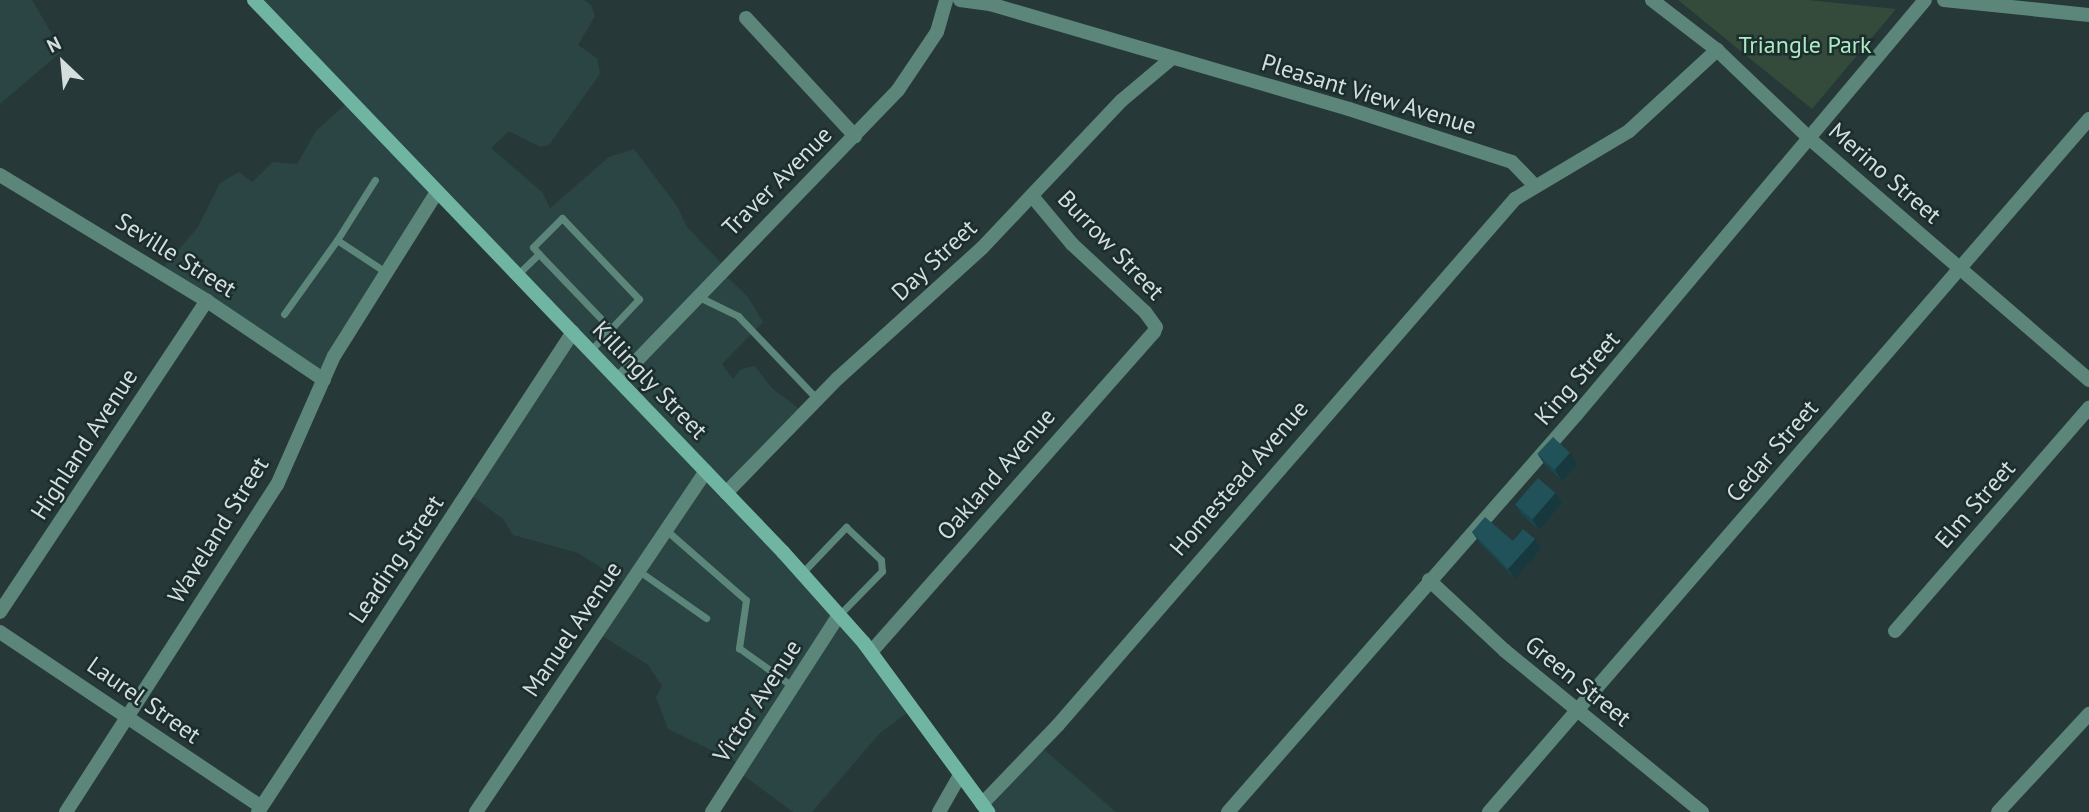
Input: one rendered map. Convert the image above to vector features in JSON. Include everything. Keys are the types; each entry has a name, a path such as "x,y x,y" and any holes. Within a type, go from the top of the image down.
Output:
{"main road":[{"name":"Killingly Street","path":"256,0 802,573 871,652 985,808"}],"street":[{"name":"Traver Avenue","path":"618,380 855,136 921,61 937,32 946,0"},
{"name":"Pleasant View Avenue","path":"960,0 990,4 1349,109 1511,162 1534,185"},
{"name":"Merino Street","path":"1652,0 1717,50 1810,139 2089,380"},
{"name":"King Street","path":"1228,812 1810,139 1925,0"},
{"path":"1944,0 2089,15"},
{"path":"747,18 855,136"},
{"path":"1534,185 1629,131 1717,50"},
{"name":"Day Street","path":"726,493 818,400 1032,196 1121,101 1171,59"},
{"name":"Cedar Street","path":"1489,812 1577,708 1700,572 2089,119"},
{"name":"Seville Street","path":"0,175 207,301 324,380"},
{"name":"Homestead Avenue","path":"985,808 1488,229 1534,185"},
{"name":"Waveland Street","path":"66,812 277,485 334,356 437,192"},
{"name":"Burrow Street","path":"1032,196 1072,244 1156,327"},
{"name":"Highland Avenue","path":"0,612 207,301"},
{"name":"Oakland Avenue","path":"871,652 1156,327"},
{"name":"Leading Street","path":"260,810 573,332"},
{"name":"Elm Street","path":"1895,631 2089,408"},
{"name":"Manuel Avenue","path":"476,812 706,471"},
{"name":"Green Street","path":"1429,580 1504,650 1702,812"},
{"name":"Victor Avenue","path":"712,812 839,615"},
{"name":"Laurel Street","path":"0,632 128,714 260,810"},
{"path":"1998,812 2089,714"},
{"path":"939,812 960,775"}],"lane":[{"path":"284,314 337,240 375,180"},
{"path":"590,351 611,329 639,299 562,218 533,247 611,329"},
{"path":"337,240 387,273"},
{"path":"518,274 539,254"},
{"path":"697,296 738,316 818,400"},
{"path":"802,573 846,527 881,560 882,571 839,615"},
{"path":"666,530 746,600 739,648 793,687"},
{"path":"639,570 706,618"}],"shaded area":[{"path":"0,0 32,0 62,51 0,104"},
{"path":"258,0 584,0 591,5 595,16 578,45 597,58 600,74 549,145 540,147 509,131 491,148 542,192 550,208 609,157 634,149 677,206 687,227 724,266 724,274 748,297 763,322 722,364 733,379 741,369 755,366 772,388 802,411 729,487 832,604 911,710 880,733 812,812 793,812 740,773 738,763 668,729 656,697 662,686 648,665 598,633 625,583 578,553 513,535 503,519 468,493 570,337 436,193 322,376 161,270 198,227 220,183 239,172 252,182 273,162 297,164 316,131 347,103"},
{"path":"1040,746 1116,812 989,812 984,800"}],"green space":[{"name":"Triangle Park","path":"1678,0 1808,0 1896,9 1812,109"}],"building":[{"path":"1553,437 1570,453 1554,470 1537,454"},
{"path":"1538,478 1555,493 1532,520 1515,504"},
{"path":"1485,517 1513,541 1523,529 1535,539 1508,569 1472,532"}]}
